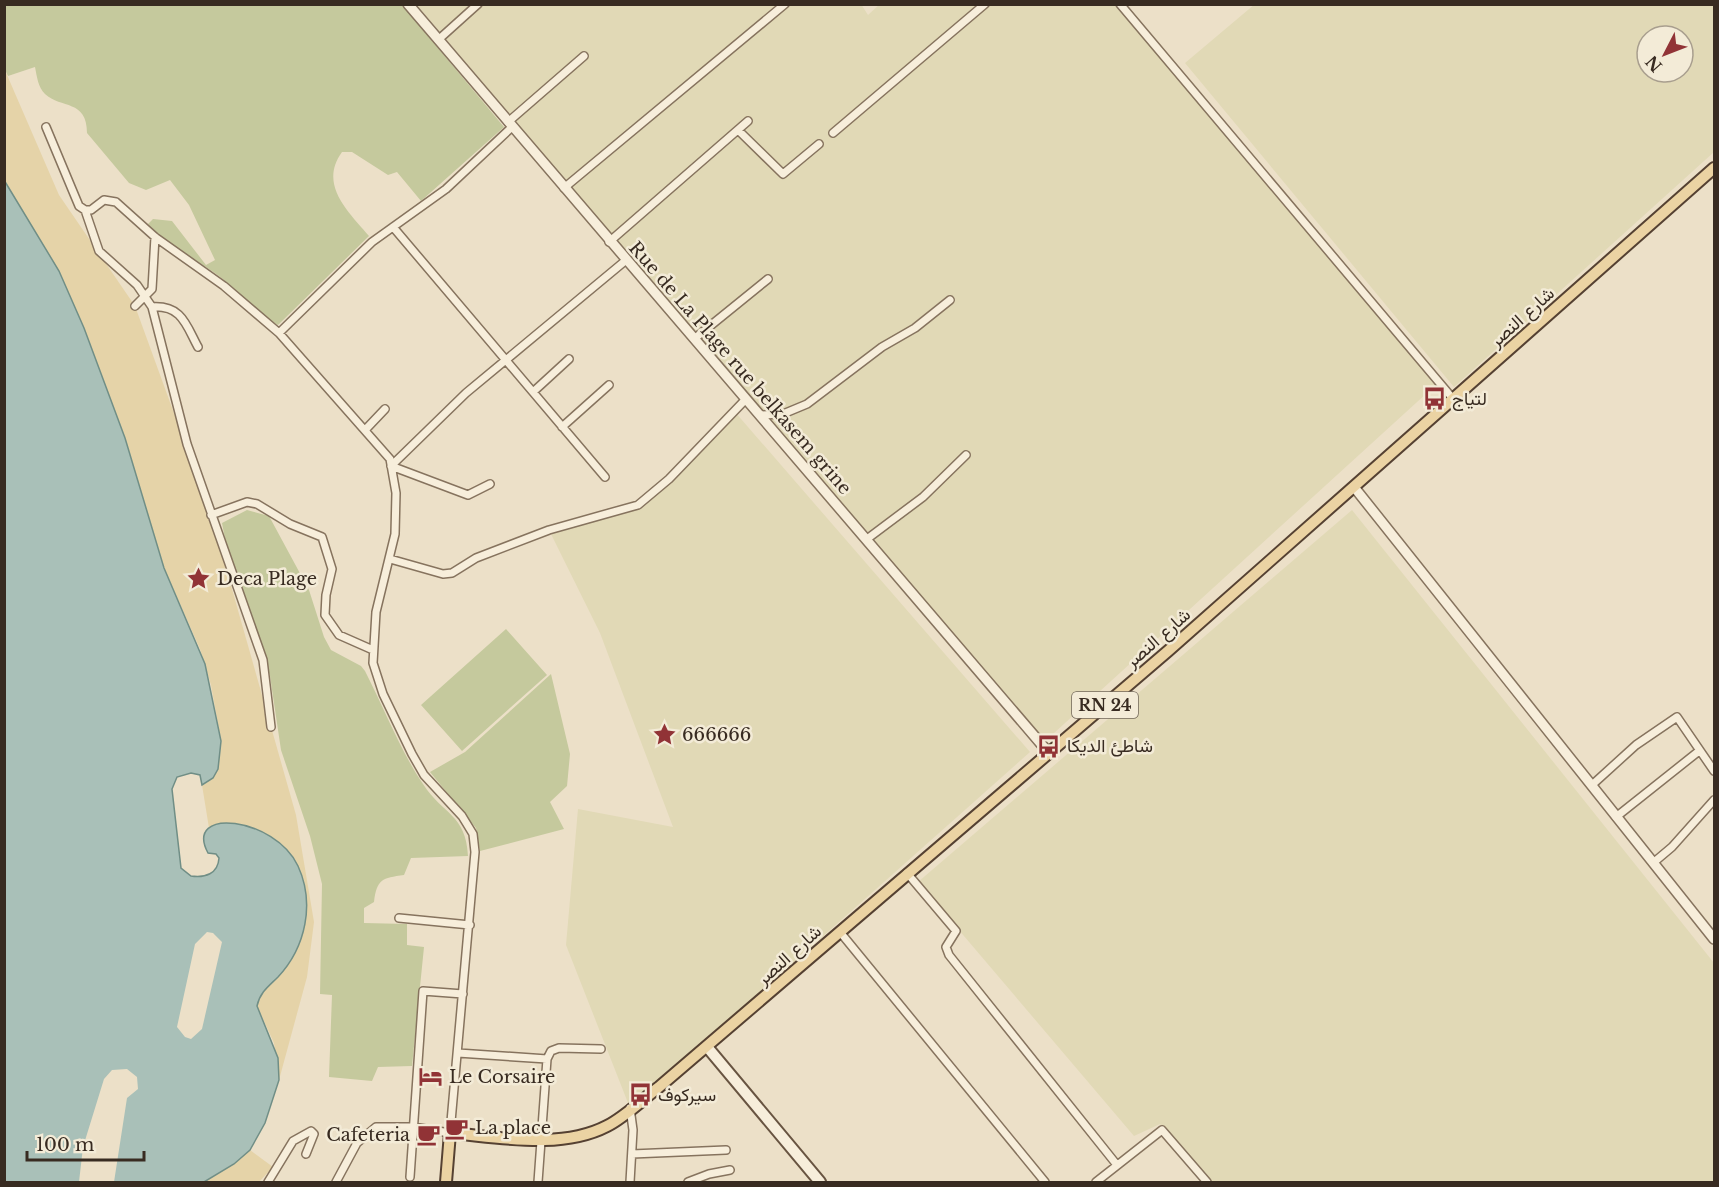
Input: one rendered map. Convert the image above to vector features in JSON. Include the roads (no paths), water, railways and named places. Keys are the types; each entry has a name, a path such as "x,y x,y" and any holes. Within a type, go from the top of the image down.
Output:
{"main road":[{"name":"شارع النصر","path":"450,1133 540,1139 578,1135 607,1126 708,1048 1454,400 1714,168"},
{"path":"708,1048 820,1182"},
{"path":"446,1182 450,1133"}],"street":[{"name":"Rue de La Plage rue belkasem grine","path":"408,4 625,261 867,539 1048,752"},
{"path":"438,40 478,4"},
{"path":"564,188 785,4"},
{"path":"833,133 985,4"},
{"path":"1120,4 1454,400"},
{"path":"279,333 372,242 446,189 510,124 584,56"},
{"path":"609,242 748,122"},
{"path":"46,127 80,206 85,210 99,250 153,307 187,444 263,660 271,728"},
{"path":"738,130 783,174 819,144"},
{"path":"85,210 110,199 155,237 224,286 279,333 386,453 394,475 396,513 390,559 376,612 373,663 383,694 424,775 462,816 473,834 475,852 470,925 450,1133 413,1127 384,1126 367,1132 348,1155 336,1182"},
{"path":"393,227 605,477"},
{"path":"135,306 152,289 155,237"},
{"path":"391,466 505,360 625,261"},
{"path":"694,339 768,279"},
{"path":"760,415 783,414 807,404 882,347 915,328 950,300"},
{"path":"153,307 167,306 174,310 198,347"},
{"path":"532,392 569,359"},
{"path":"562,427 609,385"},
{"path":"390,559 442,574 452,573 476,558 549,530 638,505 669,479 746,399"},
{"path":"366,429 386,409"},
{"path":"867,539 923,498 966,455"},
{"path":"391,466 468,495 490,484"},
{"path":"1354,487 1714,939"},
{"path":"212,515 247,502 257,504 290,524 322,537 332,569 326,595 325,615 339,635 373,651"},
{"path":"1592,785 1636,746 1677,717 1714,771"},
{"path":"1616,817 1699,751"},
{"path":"1653,863 1672,847 1714,800"},
{"path":"907,873 956,931 946,947 949,956 1117,1165"},
{"path":"399,918 470,925"},
{"path":"840,932 1045,1182"},
{"path":"410,1177 423,991 463,994"},
{"path":"538,1182 547,1059 551,1051 559,1048 601,1049"},
{"path":"458,1053 547,1059"},
{"path":"630,1108 633,1130 630,1182"},
{"path":"1096,1182 1162,1130 1207,1182"},
{"path":"268,1182 293,1141 311,1131 314,1134 306,1154"},
{"path":"632,1154 726,1150"},
{"path":"688,1182 709,1174 730,1170"}],"water":[{"path":"4,180 59,271 84,328 125,438 164,568 205,664 221,741 218,769 213,778 202,785 200,775 191,773 177,777 172,789 181,868 191,876 210,874 216,868 219,858 216,854 208,853 204,838 208,828 219,824 235,824 253,828 271,837 287,849 298,866 306,895 305,924 295,952 288,965 263,993 257,1006 278,1058 279,1080 265,1123 250,1150 234,1164 204,1182 5,1182"}],"place":[{"name":"لتياج","path":"1434,399"},
{"name":"Deca Plage","path":"199,579"},
{"name":"666666","path":"664,735"},
{"name":"شاطئ الديكا","path":"1049,746"},
{"name":"Le Corsaire","path":"431,1077"},
{"name":"سيركوف","path":"640,1095"},
{"name":"La place","path":"457,1128"},
{"name":"Cafeteria","path":"428,1135"}]}
